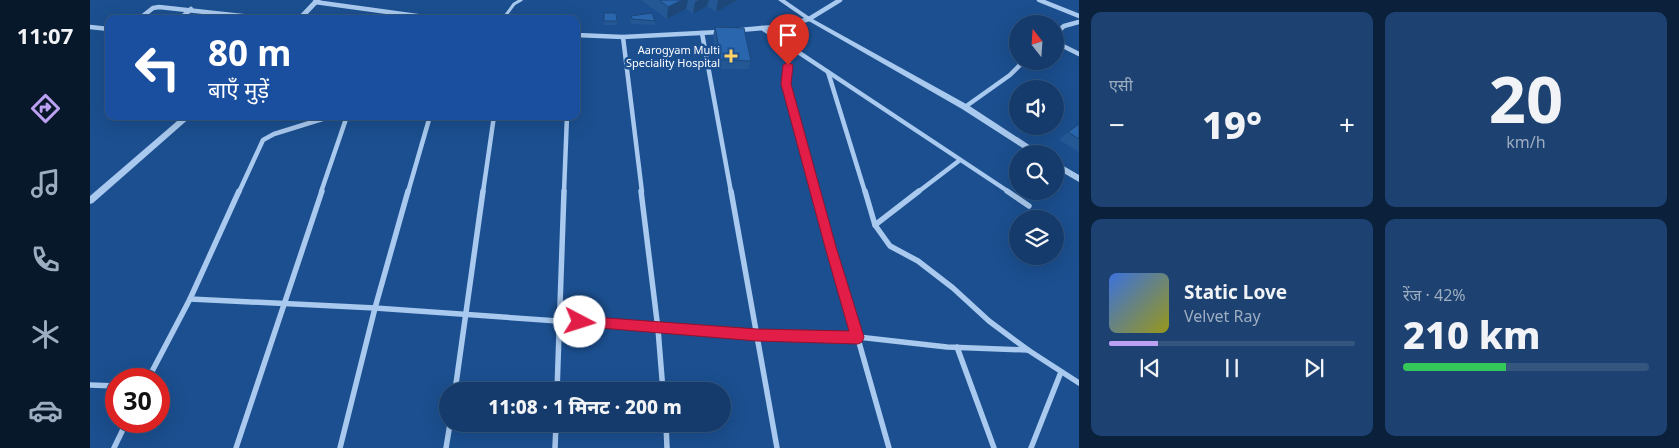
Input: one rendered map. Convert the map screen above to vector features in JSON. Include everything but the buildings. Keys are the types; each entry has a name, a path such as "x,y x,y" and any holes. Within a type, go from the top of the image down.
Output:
{"street":[{"path":"781,0 809,19 965,107 1025,145"},
{"path":"736,30 785,26 809,19 840,0"},
{"path":"1039,0 1079,16"},
{"path":"303,15 316,1 412,15"},
{"path":"144,15 159,6 238,15"},
{"path":"184,15 191,9"},
{"path":"1064,26 1079,22"},
{"path":"90,27 105,29"},
{"path":"762,28 1029,206"},
{"path":"580,35 623,37 727,31"},
{"path":"702,33 777,448"},
{"path":"623,37 658,329 662,382"},
{"path":"790,46 786,84 888,448"},
{"path":"1064,46 1079,54"},
{"path":"965,107 1015,70"},
{"path":"828,72 876,225 890,246 918,261 953,288 988,321 1079,383"},
{"path":"90,201 183,120"},
{"path":"154,368 190,299 263,140 286,130 319,120"},
{"path":"236,448 346,120"},
{"path":"340,448 376,308 429,120"},
{"path":"456,382 493,120"},
{"path":"558,382 567,120"},
{"path":"876,225 960,160"},
{"path":"1064,170 1079,179"},
{"path":"190,299 376,308 757,335 858,337 957,347 1028,350"},
{"path":"957,347 994,448"},
{"path":"1032,448 1061,372"},
{"path":"90,385 105,386"},
{"path":"446,448 449,432"},
{"path":"555,448 556,432"},
{"path":"666,432 667,448"},
{"path":"114,448 121,433"}],"lane":[{"path":"506,15 521,0"}],"place":[{"name":"Aarogyam Multi Speciality Hospital","path":"731,56"}],"route":[{"path":"580,322 757,335 858,337 786,84 788,65"}]}
